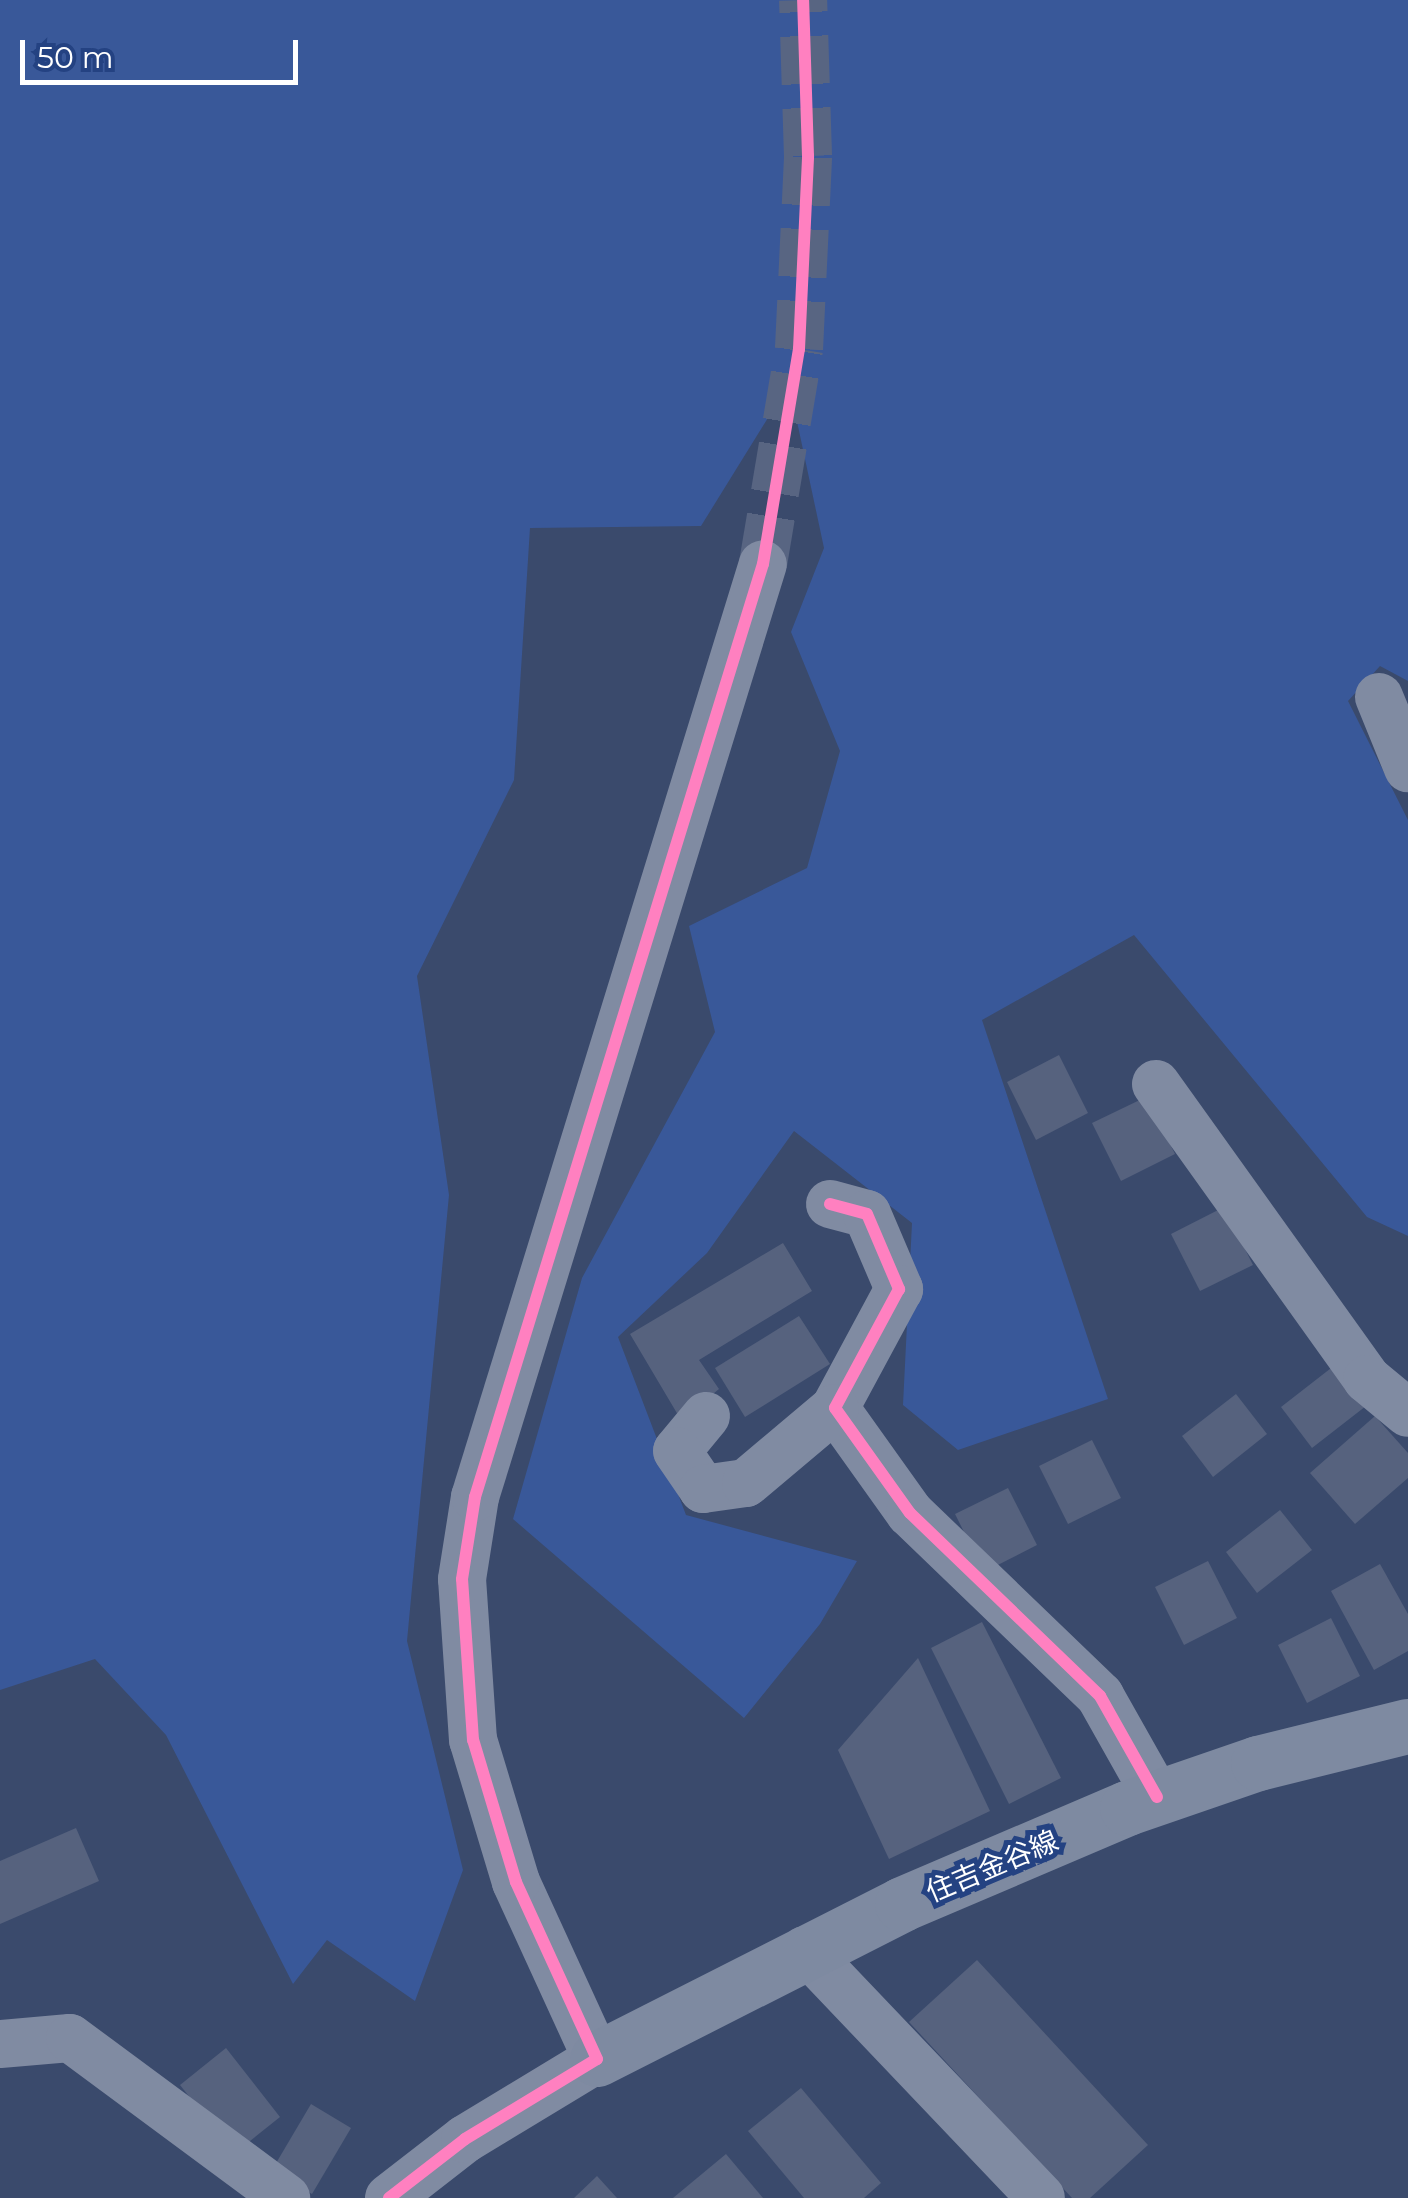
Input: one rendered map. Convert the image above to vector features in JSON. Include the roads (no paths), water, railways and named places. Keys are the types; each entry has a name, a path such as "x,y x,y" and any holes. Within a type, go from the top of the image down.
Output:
{"main road":[{"name":"住吉金谷線","path":"596,2059 806,1950 1157,1797 1258,1763 1408,1726"}],"street":[{"path":"389,2198 465,2140 596,2059 516,1882 473,1740 462,1580 475,1497 763,564"},
{"path":"1378,697 1408,768"},
{"path":"1156,1084 1367,1379 1408,1413"},
{"path":"706,1416 676,1451 704,1489 746,1483 835,1408 899,1289 867,1214 830,1204"},
{"path":"835,1408 910,1513 1100,1696 1157,1797"},
{"path":"806,1950 1041,2198"},
{"path":"0,2044 70,2038 286,2198"}],"tunnel":[{"path":"763,564 799,349 808,156 803,0"}]}
